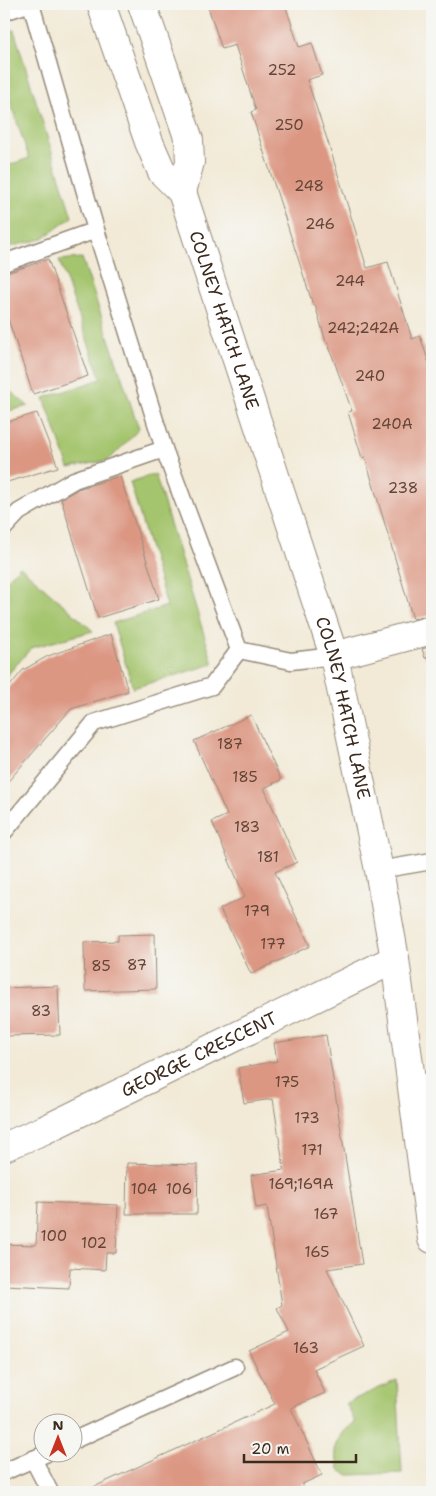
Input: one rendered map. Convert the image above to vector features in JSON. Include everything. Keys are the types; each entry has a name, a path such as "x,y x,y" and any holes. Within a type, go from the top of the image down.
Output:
{"main road":[{"name":"COLNEY HATCH LANE","path":"101,4 149,142 162,172 182,192 334,656 379,870 395,959 432,1239"},
{"path":"142,4 189,140 190,162 182,192"},
{"path":"334,656 432,630"},
{"name":"GEORGE CRESCENT","path":"4,1147 44,1130 395,959"}],"lane":[{"path":"4,12 29,4 164,449 239,650"},
{"path":"4,263 96,230"},
{"path":"4,528 19,512 74,480 164,449"},
{"path":"239,650 291,662 334,656"},
{"path":"4,832 94,723 212,686 239,650"},
{"path":"379,870 432,861"},
{"path":"82,1436 234,1367"},
{"path":"4,1472 32,1459"},
{"path":"41,1464 50,1492"}],"green space":[{"path":"14,30 72,217 42,239 4,248 4,167 29,158 4,83 4,31"},
{"path":"82,258 139,429 109,460 69,468 44,398 101,379 59,260"},
{"path":"4,386 28,406 4,412"},
{"path":"155,474 213,664 133,688 113,623 167,606 130,482"},
{"path":"20,566 93,631 31,648 4,679 4,583"},
{"path":"397,1380 402,1473 349,1475 339,1470 335,1450 341,1434 355,1422 346,1403"}],"building":[{"path":"207,4 285,4 299,47 312,43 322,75 307,80 367,268 388,262 412,339 420,336 432,372 432,615 413,619 365,457 362,458 348,412 352,411 326,342 315,305 313,305 251,112 256,110 235,45 222,49"},
{"path":"48,259 88,376 33,394 4,307 4,274"},
{"path":"37,413 58,467 4,483 4,423"},
{"path":"120,476 159,599 98,618 61,499 78,489"},
{"path":"111,634 128,691 71,709 4,786 4,693 23,670 48,656"},
{"path":"432,646 432,657 425,658 422,649"},
{"path":"251,715 281,780 264,788 297,862 275,872 310,946 251,974 220,909 245,897 212,822 227,815 194,741"},
{"path":"155,934 156,989 85,991 84,942 118,941 118,935"},
{"path":"58,986 60,1035 4,1036 4,988"},
{"path":"326,1035 362,1264 327,1269 364,1346 314,1369 325,1393 291,1408 322,1475 302,1484 306,1492 83,1492 275,1404 249,1351 289,1332 277,1308 282,1305 267,1206 256,1208 251,1175 284,1170 273,1099 244,1103 238,1068 277,1061 274,1043"},
{"path":"127,1163 198,1165 197,1214 126,1214"},
{"path":"38,1202 118,1205 116,1253 106,1253 105,1270 70,1268 69,1288 4,1285 4,1244 36,1245"}]}
